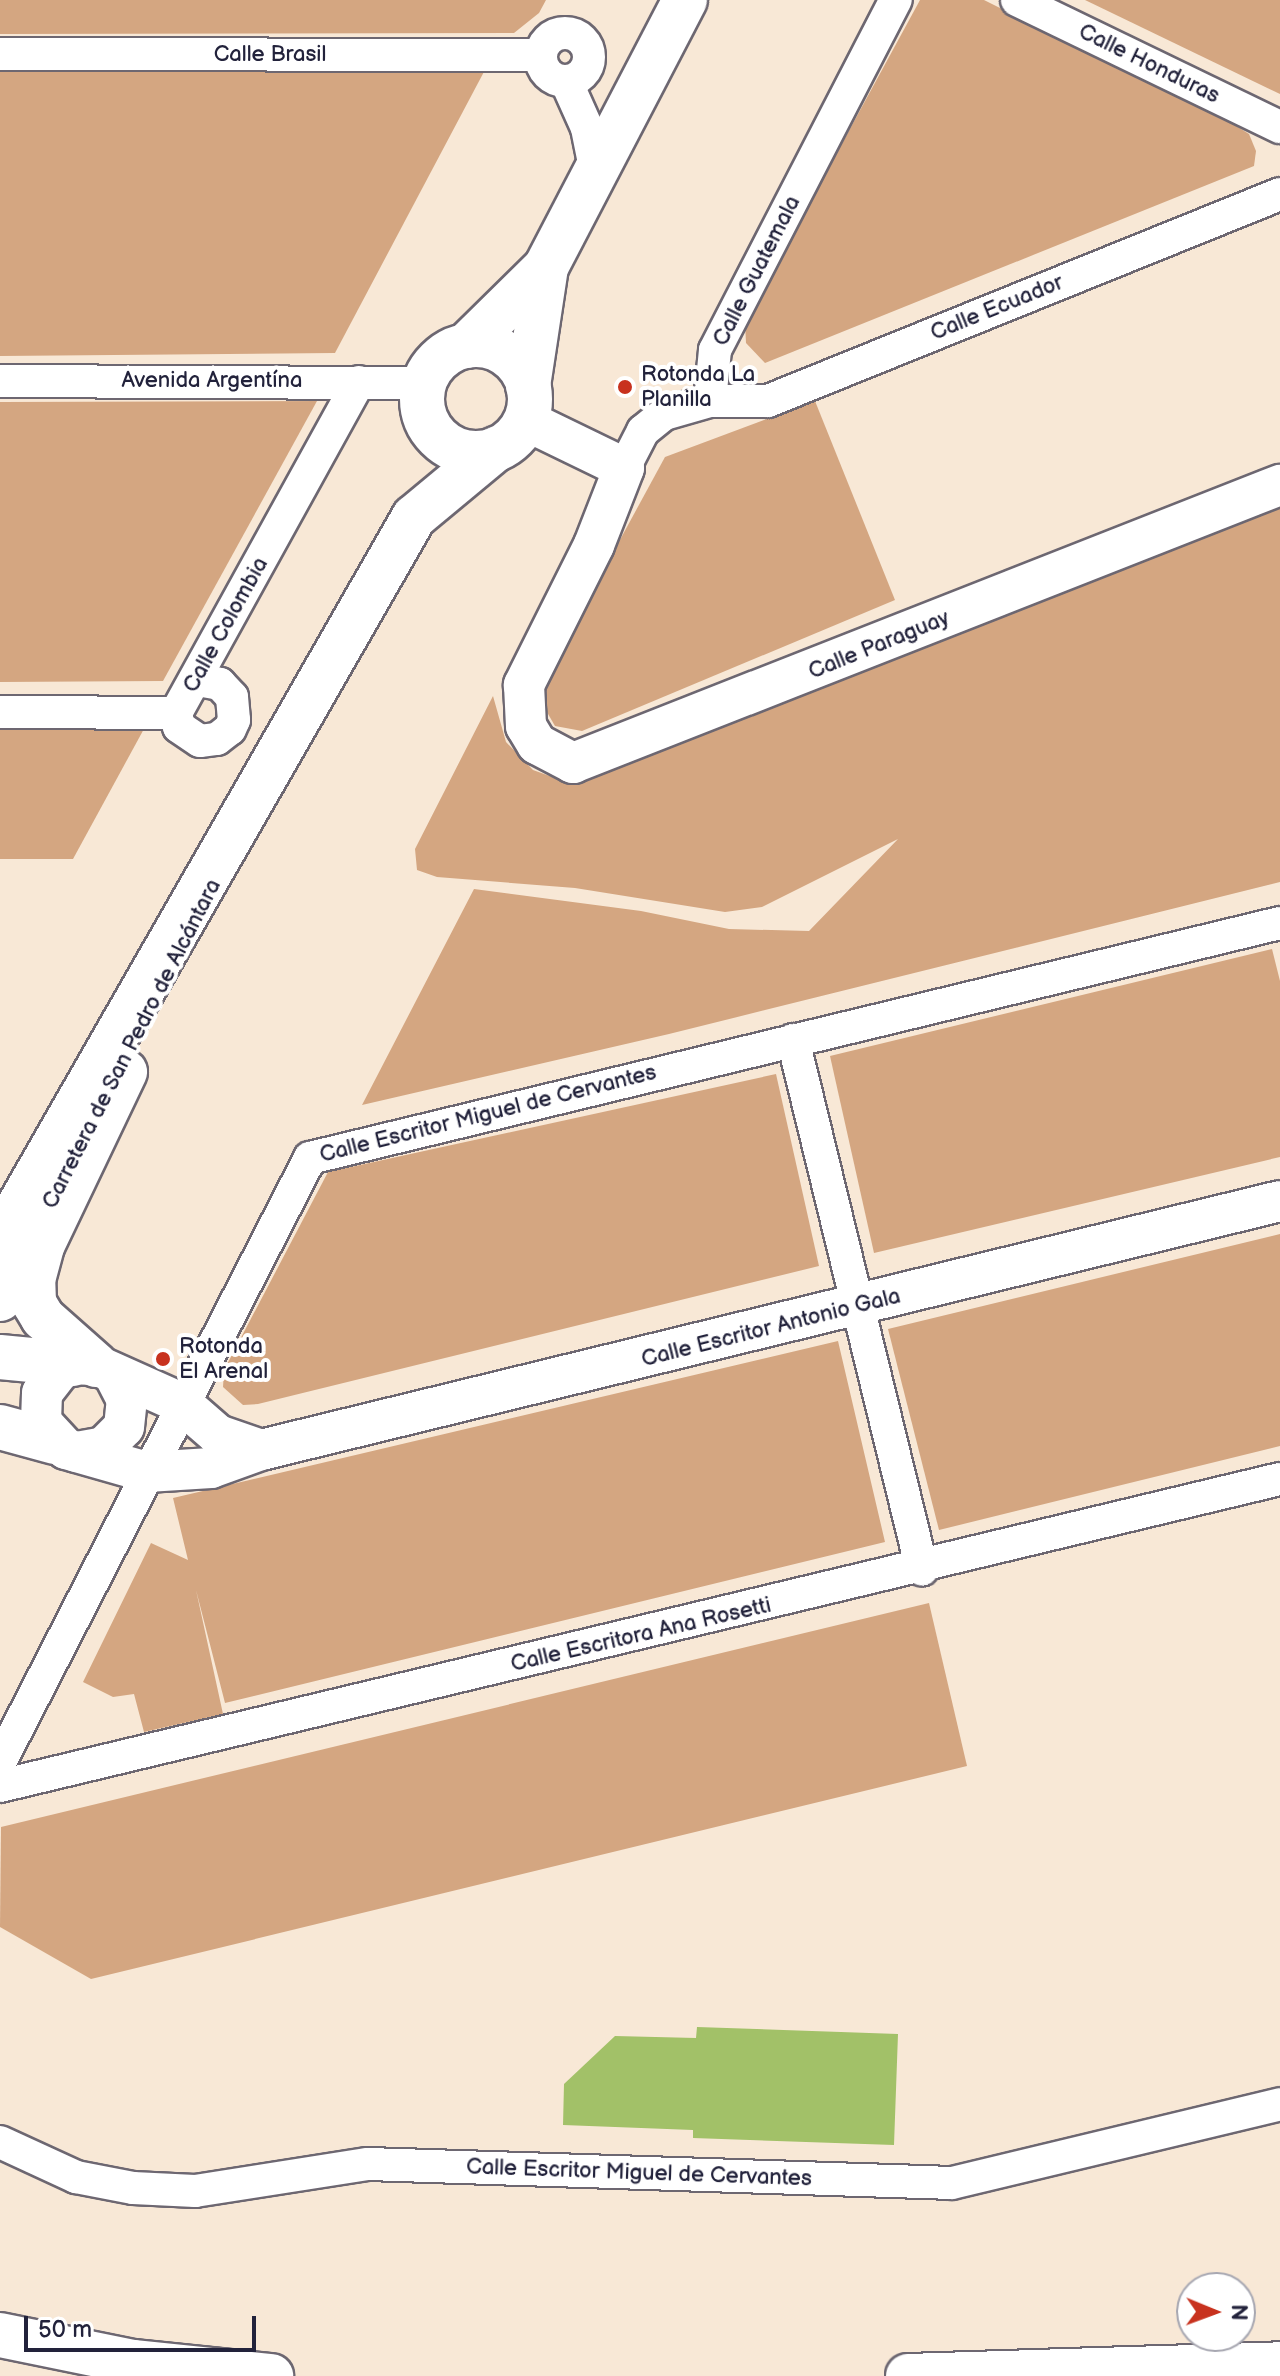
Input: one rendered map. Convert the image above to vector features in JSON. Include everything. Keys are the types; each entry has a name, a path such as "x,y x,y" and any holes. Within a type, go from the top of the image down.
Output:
{"main road":[{"path":"546,267 466,346 440,358 424,398 439,440 452,448 482,453 516,419 546,267 685,0"},
{"path":"466,346 482,346 512,359 516,419"},
{"name":"Carretera de San Pedro de Alcántara","path":"414,517 424,398"},
{"name":"Carretera de San Pedro de Alcántara","path":"0,1239 262,788 414,517 516,419"},
{"name":"Carretera de San Pedro de Alcántara","path":"0,1299 152,1012 262,788"},
{"path":"94,1368 43,1318 34,1303 33,1280 42,1246 152,1012"},
{"path":"0,1261 63,1130"},
{"path":"0,1357 94,1368"},
{"path":"0,1399 44,1436"},
{"path":"0,2335 133,2362 271,2376"},
{"path":"908,2376 1280,2364"}],"street":[{"name":"Calle Guatemala","path":"710,401 715,350 896,0"},
{"name":"Calle Honduras","path":"1017,0 1280,127"},
{"path":"566,81 585,69 588,50 581,39 569,33 553,36 541,55 549,75 566,81 587,128 595,168"},
{"name":"Calle Brasil","path":"0,54 541,55"},
{"name":"Calle Ecuador","path":"710,401 768,401 1280,194"},
{"name":"Avenida Argentína","path":"0,381 359,382 424,398"},
{"name":"Calle Colombia","path":"0,712 176,713 197,680 359,382"},
{"path":"516,419 624,468 643,431 664,414 710,401"},
{"name":"Calle Paraguay","path":"624,468 594,545 524,685 526,726 537,744 573,763 594,758 1280,485"},
{"path":"176,713 179,727 200,741 217,739 230,729 234,720 232,697 220,684 197,680"},
{"name":"Calle Escritor Miguel de Cervantes","path":"0,1762 181,1403 310,1158 1280,923"},
{"path":"793,1040 922,1569"},
{"name":"Calle Escritor Antonio Gala","path":"44,1436 147,1472 211,1468 261,1450 856,1308 1280,1201"},
{"path":"94,1368 127,1400 124,1427 104,1447 44,1436 42,1393 49,1380 94,1368 181,1403 218,1435 261,1450"},
{"name":"Calle Escritora Ana Rosetti","path":"0,1786 922,1569 1280,1479"},
{"name":"Calle Escritor Miguel de Cervantes","path":"0,2142 76,2177 133,2188 195,2191 368,2164 952,2183 1280,2104"}],"green space":[{"path":"697,2027 898,2034 894,2145 693,2138 693,2130 563,2125 564,2084 615,2036 696,2038"}],"building":[{"path":"0,0 546,0 539,13 514,33 0,34"},
{"path":"920,0 984,0 1233,124 1249,134 1256,151 1254,166 765,363 746,343 745,322"},
{"path":"1085,0 1280,0 1280,94"},
{"path":"486,68 335,353 0,356 0,72"},
{"path":"317,401 163,681 0,682 0,402"},
{"path":"815,401 895,600 582,731 555,726 544,707 541,685 665,457"},
{"path":"1280,501 1280,882 669,1034 362,1105 474,889 641,911 729,929 809,931 898,839 762,907 725,912 575,888 437,877 417,870 415,849 493,696 506,742 533,770 569,783"},
{"path":"145,727 73,859 0,859 0,729"},
{"path":"1272,949 1280,981 1280,1157 874,1253 830,1056"},
{"path":"776,1074 819,1266 258,1404 243,1405 223,1387 224,1370 328,1172"},
{"path":"1280,1234 1280,1446 939,1530 888,1329"},
{"path":"838,1341 885,1542 225,1703 196,1590 223,1714 144,1732 134,1694 113,1697 83,1682 151,1543 188,1560 173,1498"},
{"path":"929,1603 967,1766 91,1979 0,1927 1,1827"}],"place":[{"name":"Rotonda La Planilla","path":"625,387"},
{"name":"Rotonda El Arenal","path":"163,1359"}]}
